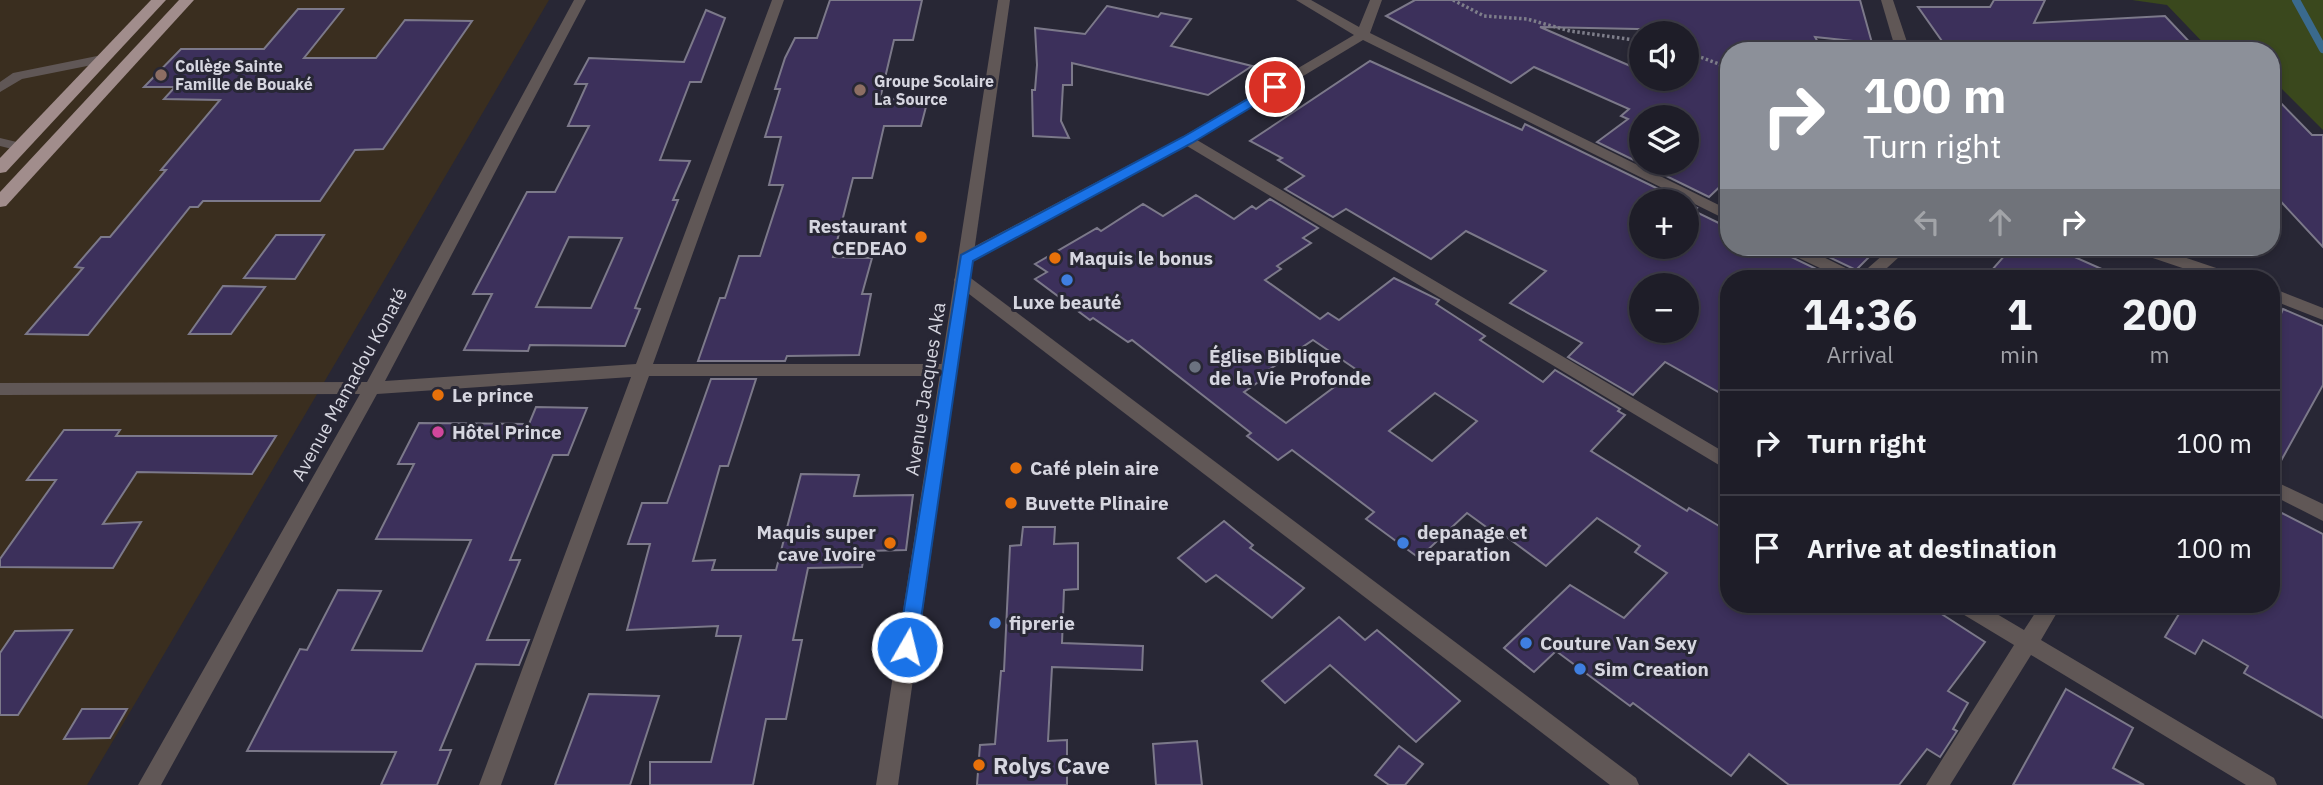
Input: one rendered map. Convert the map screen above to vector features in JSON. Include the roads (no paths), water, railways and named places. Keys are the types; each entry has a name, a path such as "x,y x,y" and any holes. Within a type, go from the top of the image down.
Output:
{"highway":[{"path":"0,168 159,0"},
{"path":"0,202 187,0"}],"street":[{"name":"Avenue Mamadou Konaté","path":"149,785 372,388 580,0"},
{"path":"490,785 778,0"},
{"name":"Avenue Jacques Aka","path":"887,785 1004,0"},
{"path":"1302,0 1363,35 1720,212"},
{"path":"966,258 1187,140 1363,35 1376,0"},
{"path":"1886,0 1900,42"},
{"path":"0,88 18,76 102,59"},
{"path":"1187,140 1720,459"},
{"path":"0,142 20,147"},
{"path":"1809,256 1837,270"},
{"path":"1875,270 1892,256"},
{"path":"2164,256 2205,270"},
{"path":"962,280 1628,785"},
{"path":"2280,296 2323,314"},
{"path":"0,389 372,388 642,370 949,370"},
{"path":"2280,491 2323,513"},
{"path":"1978,613 2266,785"},
{"path":"1937,785 2046,613"}],"waterway":[{"path":"2296,0 2323,49"}],"place":[{"name":"Collège Sainte Famille de Bouaké","path":"161,75"},
{"name":"Groupe Scolaire La Source","path":"860,90"},
{"name":"Restaurant CEDEAO","path":"921,237"},
{"name":"Maquis le bonus","path":"1055,258"},
{"name":"Luxe beauté","path":"1067,280"},
{"name":"Église Biblique de la Vie Profonde","path":"1195,367"},
{"name":"Le prince","path":"438,395"},
{"name":"Hôtel Prince","path":"438,432"},
{"name":"Café plein aire","path":"1016,468"},
{"name":"Buvette Plinaire","path":"1011,503"},
{"name":"Maquis super cave Ivoire","path":"890,543"},
{"name":"depanage et reparation","path":"1403,543"},
{"name":"fiprerie","path":"995,623"},
{"name":"Couture Van Sexy","path":"1526,643"},
{"name":"Sim Creation","path":"1580,669"},
{"name":"Rolys Cave","path":"979,765"}]}
